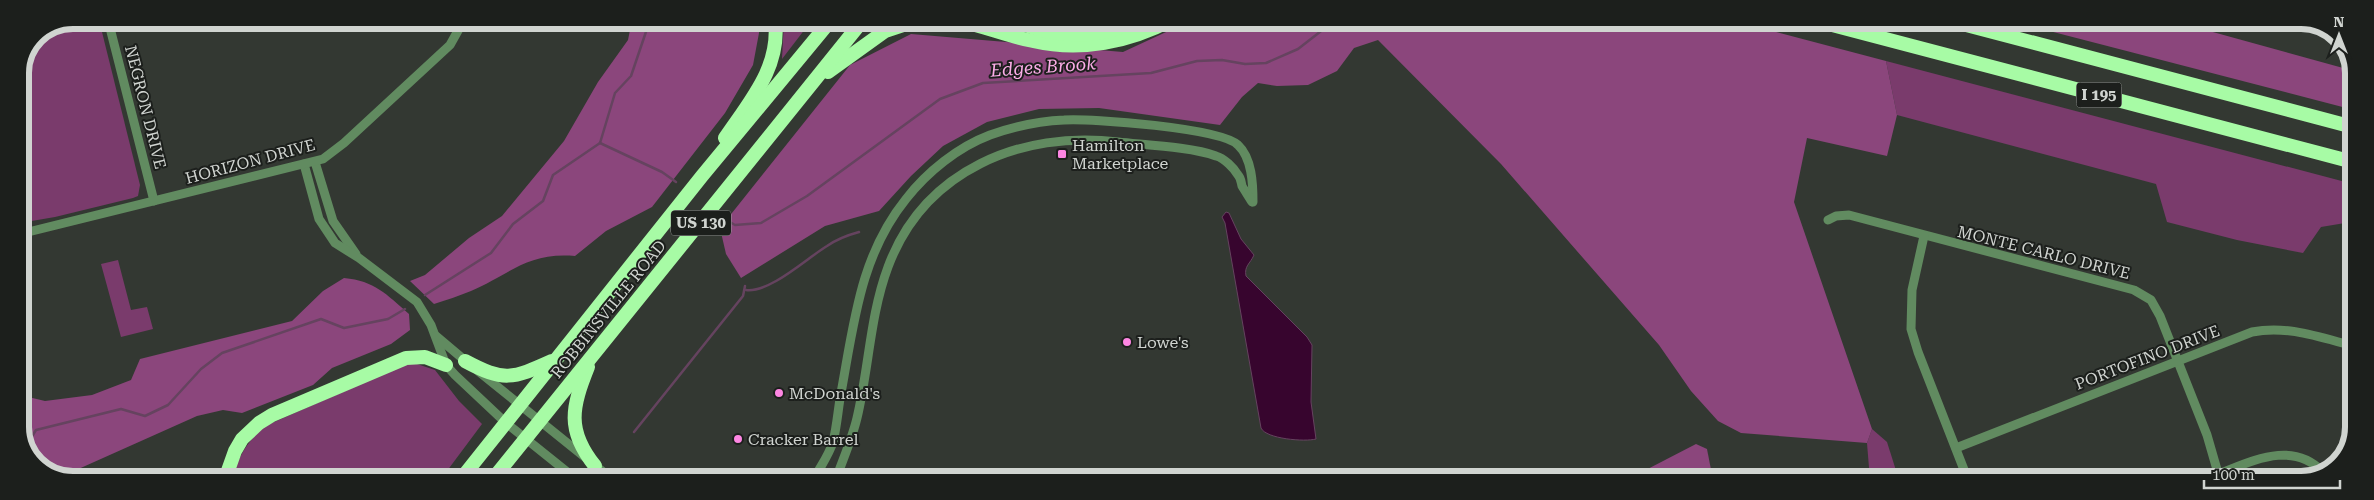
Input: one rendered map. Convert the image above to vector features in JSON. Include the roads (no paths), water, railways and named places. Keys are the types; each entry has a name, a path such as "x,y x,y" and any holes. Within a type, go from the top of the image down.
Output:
{"highway":[{"path":"683,201 765,78 775,52 775,29"},
{"name":"ROBBINSVILLE ROAD","path":"468,471 519,404 824,29"},
{"name":"ROBBINSVILLE ROAD","path":"499,471 856,29"},
{"path":"806,90 858,49 893,29"},
{"path":"988,29 1035,42 1076,46 1118,41 1151,29"},
{"path":"1041,29 1075,34 1115,29"},
{"name":"I 195","path":"1849,29 2345,160"},
{"name":"I 195","path":"1981,29 2345,125"},
{"path":"594,354 581,386 574,411 575,429 582,450 595,466"},
{"path":"227,471 230,461 242,439 251,429 272,415 406,358 425,358 446,365"},
{"path":"465,361 488,374 510,377 555,360"}],"street":[{"name":"NEGRON DRIVE","path":"110,29 154,201"},
{"name":"HORIZON DRIVE","path":"29,232 315,162 334,152 344,143 450,45 459,29"},
{"path":"818,471 832,443 854,320 870,258 880,238 905,200 920,182 964,147 989,135 1030,123 1096,120 1206,133 1237,144 1246,155 1254,184 1253,202 1242,186 1240,176 1217,156 1094,139 1064,139 1035,144 982,163 949,183 922,208 902,237 888,266 879,295 857,419 839,471"},
{"path":"315,162 333,221 359,258"},
{"path":"304,164 319,219 335,243 359,258 417,302 424,311 446,365 466,387 505,422 566,471"},
{"name":"MONTE CARLO DRIVE","path":"1828,220 1836,216 1849,215 2134,290 2151,300 2160,316 2207,435 2217,471"},
{"path":"1924,236 1912,290 1911,329 1918,352 1965,471"},
{"name":"PORTOFINO DRIVE","path":"1956,448 2252,332 2270,328 2290,330 2345,344"},
{"path":"435,336 602,471"},
{"path":"2233,471 2271,454 2300,457 2315,463 2319,467"}],"waterway":[{"path":"600,143 615,93 631,76 647,29"},
{"name":"Edges Brook","path":"723,218 735,225 761,223 807,196 940,99 983,83 1151,73 1197,61 1222,60 1245,64 1266,63 1298,49 1324,29"},
{"name":"Edges Brook","path":"600,143 662,172 676,182"},
{"name":"Edges Brook","path":"425,295 491,253 513,224 543,201 553,175 600,143"},
{"path":"746,290 756,289 777,281 819,251 843,237 859,232"},
{"path":"634,432 743,296 745,286"},
{"name":"Edges Brook","path":"31,439 36,430 121,409 145,416 168,405 201,369 222,353 321,319 344,328 388,319 405,309"}],"place":[{"name":"Hamilton Marketplace","path":"1062,154"},
{"name":"Lowe's","path":"1127,342"},
{"name":"McDonald's","path":"779,393"},
{"name":"Cracker Barrel","path":"738,439"}]}
